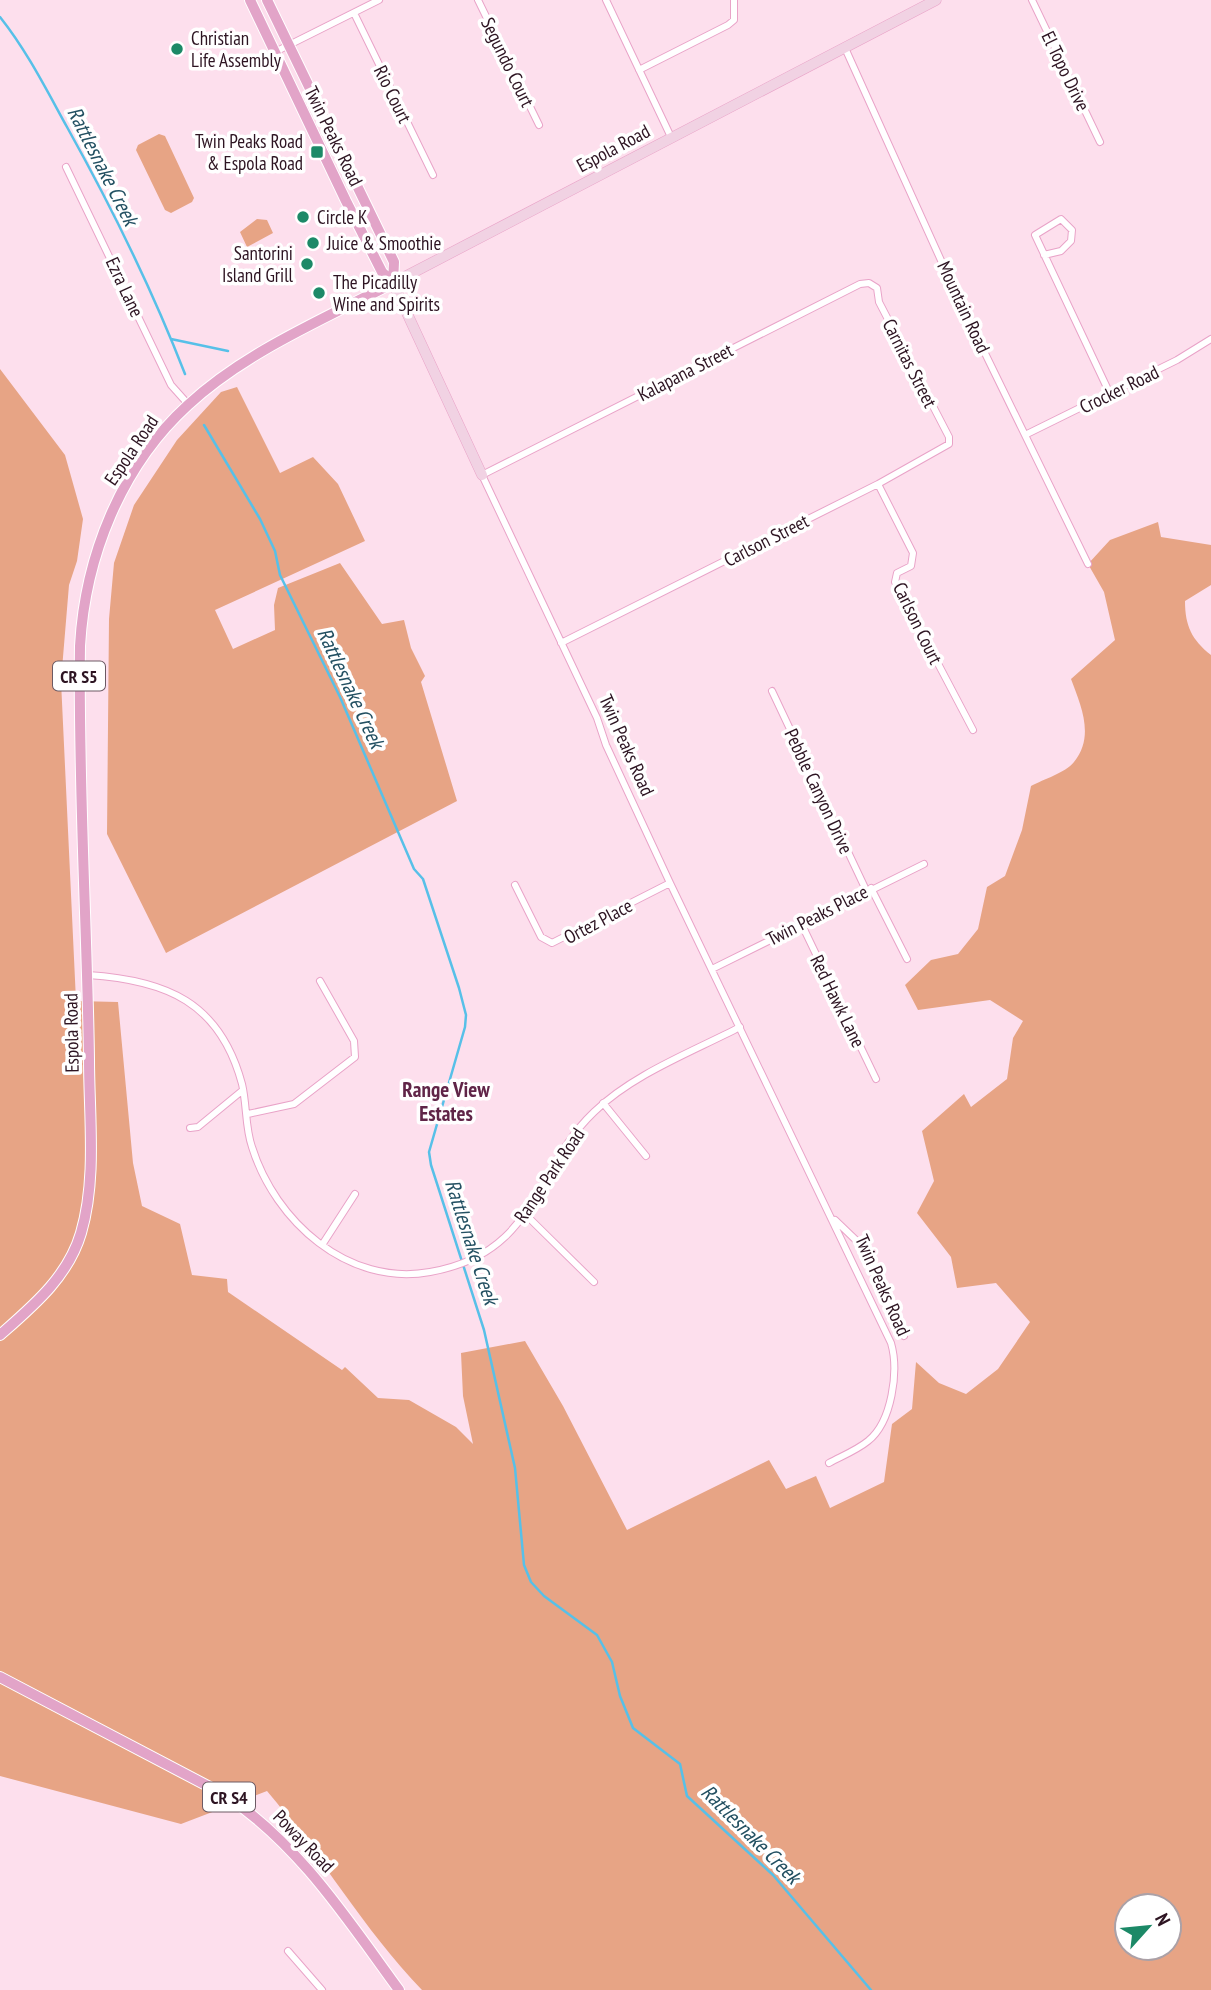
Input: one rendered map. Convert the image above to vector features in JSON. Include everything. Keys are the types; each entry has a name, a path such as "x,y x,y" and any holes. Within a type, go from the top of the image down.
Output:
{"main road":[{"name":"Twin Peaks Road","path":"250,0 346,201 382,272 393,283 482,475"},
{"name":"Twin Peaks Road","path":"267,0 394,262 393,283"},
{"name":"Espola Road","path":"0,1335 59,1278 81,1234 89,1177 88,975 79,670 85,600 99,543 125,486 159,436 188,404 266,350 936,0"},
{"name":"Poway Road","path":"0,1678 214,1789 251,1812 293,1850 316,1877 399,1990"}],"street":[{"path":"275,52 380,0"},
{"name":"Segundo Court","path":"478,0 538,125"},
{"path":"606,0 671,137"},
{"path":"639,70 729,24 734,20 734,0"},
{"name":"El Topo Drive","path":"1032,0 1100,142"},
{"name":"Rio Court","path":"354,13 433,175"},
{"name":"Mountain Road","path":"845,48 958,298 1088,564"},
{"name":"Ezra Lane","path":"66,167 171,385 188,404"},
{"path":"1044,255 1061,251 1071,241 1072,230 1060,219 1035,235 1044,255 1110,394"},
{"name":"Kalapana Street","path":"482,475 860,284 869,283 877,288 879,302"},
{"name":"Carnitas Street","path":"879,302 941,424"},
{"name":"Crocker Road","path":"1025,435 1110,394 1211,339"},
{"name":"Carlson Street","path":"561,643 878,484 949,444 949,437 941,424"},
{"name":"Twin Peaks Road","path":"482,475 670,883 882,1321 897,1368 890,1400 875,1434 829,1463"},
{"name":"Carlson Court","path":"878,484 913,553 911,566 897,573 895,582 973,730"},
{"name":"Pebble Canyon Drive","path":"772,691 869,889 907,959"},
{"name":"Twin Peaks Place","path":"712,969 924,864"},
{"name":"Ortez Place","path":"515,885 541,937 552,943 670,883"},
{"name":"Red Hawk Lane","path":"801,923 876,1079"},
{"name":"Range Park Road","path":"88,975 142,980 187,1000 218,1031 235,1064 248,1114 252,1148 275,1198 296,1224 322,1245 344,1259 391,1274 424,1273 458,1265 486,1251 526,1215 582,1125 603,1103 625,1087 740,1027"},
{"path":"248,1114 294,1104 355,1056 354,1041 320,981"},
{"path":"190,1128 198,1128 243,1090"},
{"path":"603,1103 646,1156"},
{"path":"322,1245 355,1194"},
{"path":"526,1215 594,1282"},
{"name":"Twin Peaks Road","path":"833,1219 860,1244 904,1336"},
{"path":"288,1951 322,1990"}],"shaded area":[{"path":"159,134 165,136 194,198 192,202 171,213 165,210 136,150 138,145"},
{"path":"257,219 267,220 273,233 247,247 240,232"},
{"path":"0,369 65,455 83,519 77,561 69,585 61,681 76,1001 118,1002 133,1163 142,1206 180,1224 192,1275 227,1279 228,1292 342,1370 345,1367 378,1398 409,1400 456,1427 473,1444 463,1396 461,1353 525,1341 563,1406 627,1530 769,1460 786,1489 816,1476 830,1508 884,1482 892,1424 912,1409 916,1362 939,1383 966,1394 998,1369 1030,1322 996,1283 957,1288 951,1257 917,1213 934,1181 922,1131 964,1094 971,1107 1007,1079 1013,1038 1023,1021 990,1000 918,1010 905,985 931,960 958,954 978,929 987,887 1005,876 1022,830 1031,786 1065,769 1074,762 1080,752 1084,742 1084,721 1071,679 1115,640 1104,592 1088,564 1110,540 1158,522 1161,537 1211,545 1211,585 1185,601 1186,618 1191,632 1211,655 1211,1990 422,1990 381,1943 267,1791 181,1824 0,1776"},
{"path":"237,387 280,473 313,457 338,484 365,541 215,610 233,649 275,630 274,605 278,588 340,563 382,624 404,620 411,648 425,676 421,682 457,801 166,953 107,834 109,619 114,563 134,505 177,440 221,392"}],"waterway":[{"name":"Rattlesnake Creek","path":"0,17 36,70 99,187 145,279 185,374"},
{"path":"171,339 228,351"},
{"name":"Rattlesnake Creek","path":"204,425 260,519 275,551 280,575 340,697 414,869 423,879 459,988 466,1015 465,1027 429,1152 484,1330 515,1468 524,1565 531,1582 544,1596 597,1635 612,1662 620,1696 633,1728 680,1764 687,1796 773,1875 871,1990"}],"place":[{"name":"Christian Life Assembly","path":"177,49"},
{"name":"Twin Peaks Road & Espola Road","path":"317,152"},
{"name":"Circle K","path":"303,217"},
{"name":"Juice & Smoothie","path":"313,243"},
{"name":"Santorini Island Grill","path":"307,264"},
{"name":"The Picadilly Wine and Spirits","path":"319,293"}],"district":[{"name":"Range View Estates","path":"446,1101"}]}
